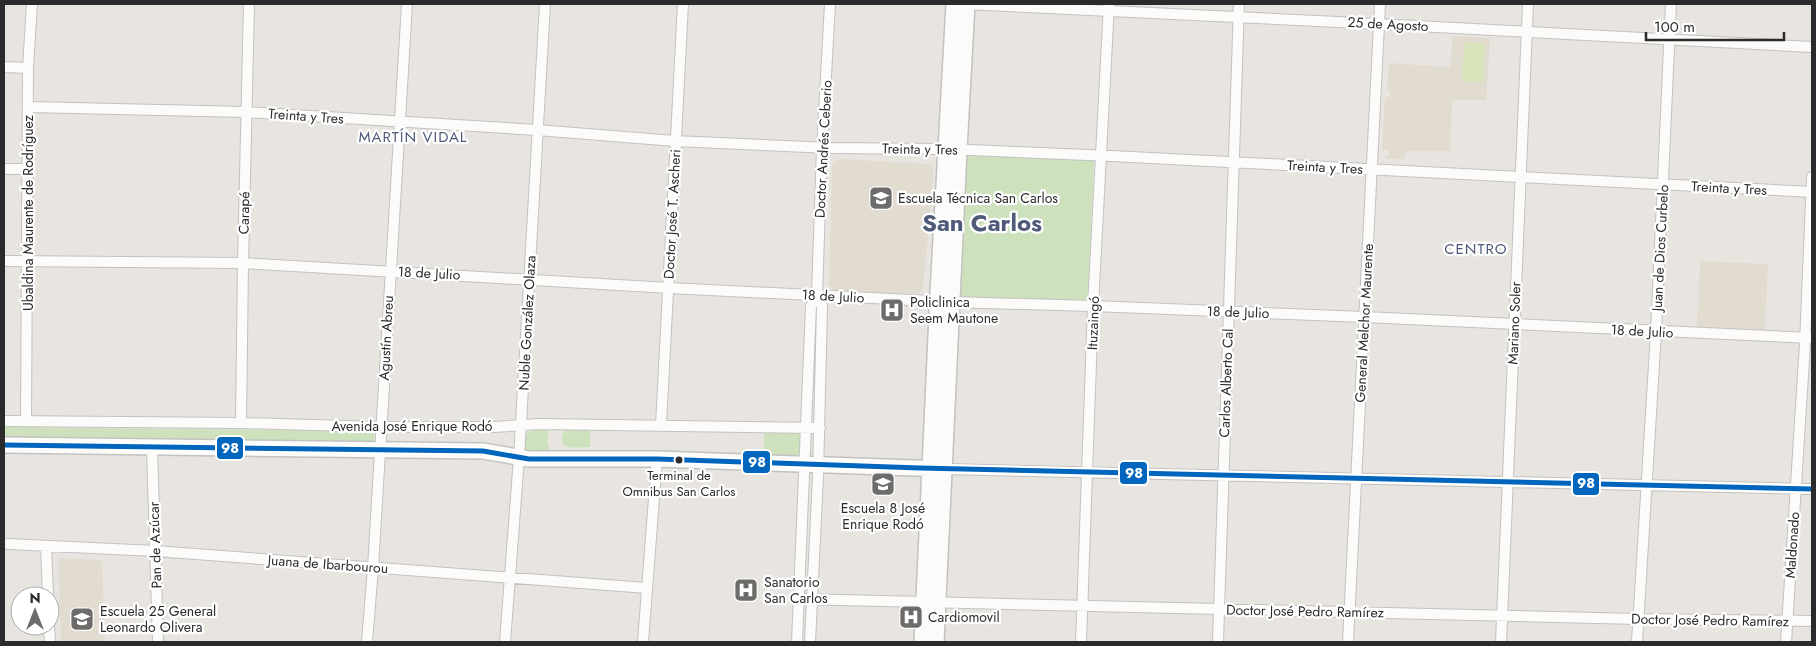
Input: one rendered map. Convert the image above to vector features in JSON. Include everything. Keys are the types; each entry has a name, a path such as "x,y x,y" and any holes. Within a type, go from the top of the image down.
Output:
{"street":[{"name":"Ubaldina Maurente de Rodríguez","path":"26,421 28,68 32,4"},
{"name":"Carapé","path":"241,423 246,112 250,4"},
{"name":"Agustín Abreu","path":"367,642 407,4"},
{"name":"Nuble González Olaza","path":"505,642 520,458 545,4"},
{"name":"Doctor José T. Ascheri","path":"661,425 683,4"},
{"name":"Doctor Andrés Ceberio","path":"797,642 798,599 811,465 820,428 822,306 817,295 822,147 830,4"},
{"path":"936,642 931,601 952,149 954,4"},
{"path":"952,149 966,4"},
{"name":"25 de Agosto","path":"966,4 1109,7 1238,17 1812,47"},
{"name":"Carlos Alberto Cal","path":"1218,642 1239,4"},
{"name":"General Melchor Maurente","path":"1348,642 1380,4"},
{"name":"Mariano Soler","path":"1501,642 1528,4"},
{"name":"Juan de Dios Curbelo","path":"1638,642 1656,332 1671,4"},
{"name":"Ituzaingó","path":"1081,642 1094,306 1109,7"},
{"path":"4,67 28,68"},
{"name":"Treinta y Tres","path":"28,107 246,112 537,130 676,141 822,147 952,149 1812,192"},
{"path":"4,169 27,169"},
{"name":"Maldonado","path":"1786,642 1796,488 1809,338 1812,177"},
{"name":"18 de Julio","path":"4,261 243,263 945,302 1364,317 1809,338"},
{"name":"Doctor Andrés Ceberio","path":"810,642 812,600 811,465 806,428 811,306 817,295"},
{"name":"Avenida José Enrique Rodó","path":"4,421 241,423 381,427 494,427 521,424 820,428"},
{"name":"Avenida José Enrique Rodó","path":"4,445 483,451 520,458 656,460 937,469"},
{"name":"Pan de Azúcar","path":"152,448 158,642"},
{"path":"643,642 656,460"},
{"path":"937,469 1223,474 1812,489"},
{"name":"Juana de Ibarbourou","path":"8,544 155,550 648,588"},
{"path":"46,546 48,586"},
{"name":"Doctor José Pedro Ramírez","path":"798,599 1812,622"},
{"path":"922,642 931,601"}],"shaded area":[{"path":"1453,36 1490,38 1486,100 1452,100 1450,151 1405,151 1405,159 1386,159 1386,155 1389,155 1389,150 1382,150 1385,97 1390,97 1390,90 1387,90 1389,63 1450,67"},
{"name":"Escuela Técnica San Carlos","path":"839,159 929,164 934,168 923,290 919,294 835,292 829,286 832,164"},
{"path":"1700,261 1768,264 1765,330 1697,327"},
{"name":"Escuela 25 General Leonardo Olivera","path":"58,558 102,560 105,642 61,642"}],"green space":[{"path":"1464,42 1485,43 1483,82 1462,81"},
{"path":"966,153 1094,159 1088,302 959,297"},
{"path":"4,427 371,431 374,433 374,441 371,443 4,439"},
{"path":"541,428 550,429 548,443 553,456 525,454 526,434"},
{"path":"590,429 590,447 572,447 562,443 562,435 566,430"},
{"path":"764,431 801,431 800,454 798,457 764,458"}],"transit line":[{"name":"98","path":"4,445 483,451 529,459 657,459 920,468 1812,489"}],"place":[{"name":"Escuela Técnica San Carlos","path":"881,198"},
{"name":"Policlinica Seem Mautone","path":"892,310"},
{"name":"Terminal de Omnibus San Carlos","path":"679,460"},
{"name":"Escuela 8 José Enrique Rodó","path":"883,484"},
{"name":"Sanatorio San Carlos","path":"746,590"},
{"name":"Cardiomovil","path":"911,617"},
{"name":"Escuela 25 General Leonardo Olivera","path":"82,619"}],"district":[{"name":"MARTÍN VIDAL","path":"413,137"},
{"name":"San Carlos","path":"982,222"},
{"name":"CENTRO","path":"1476,249"}]}
